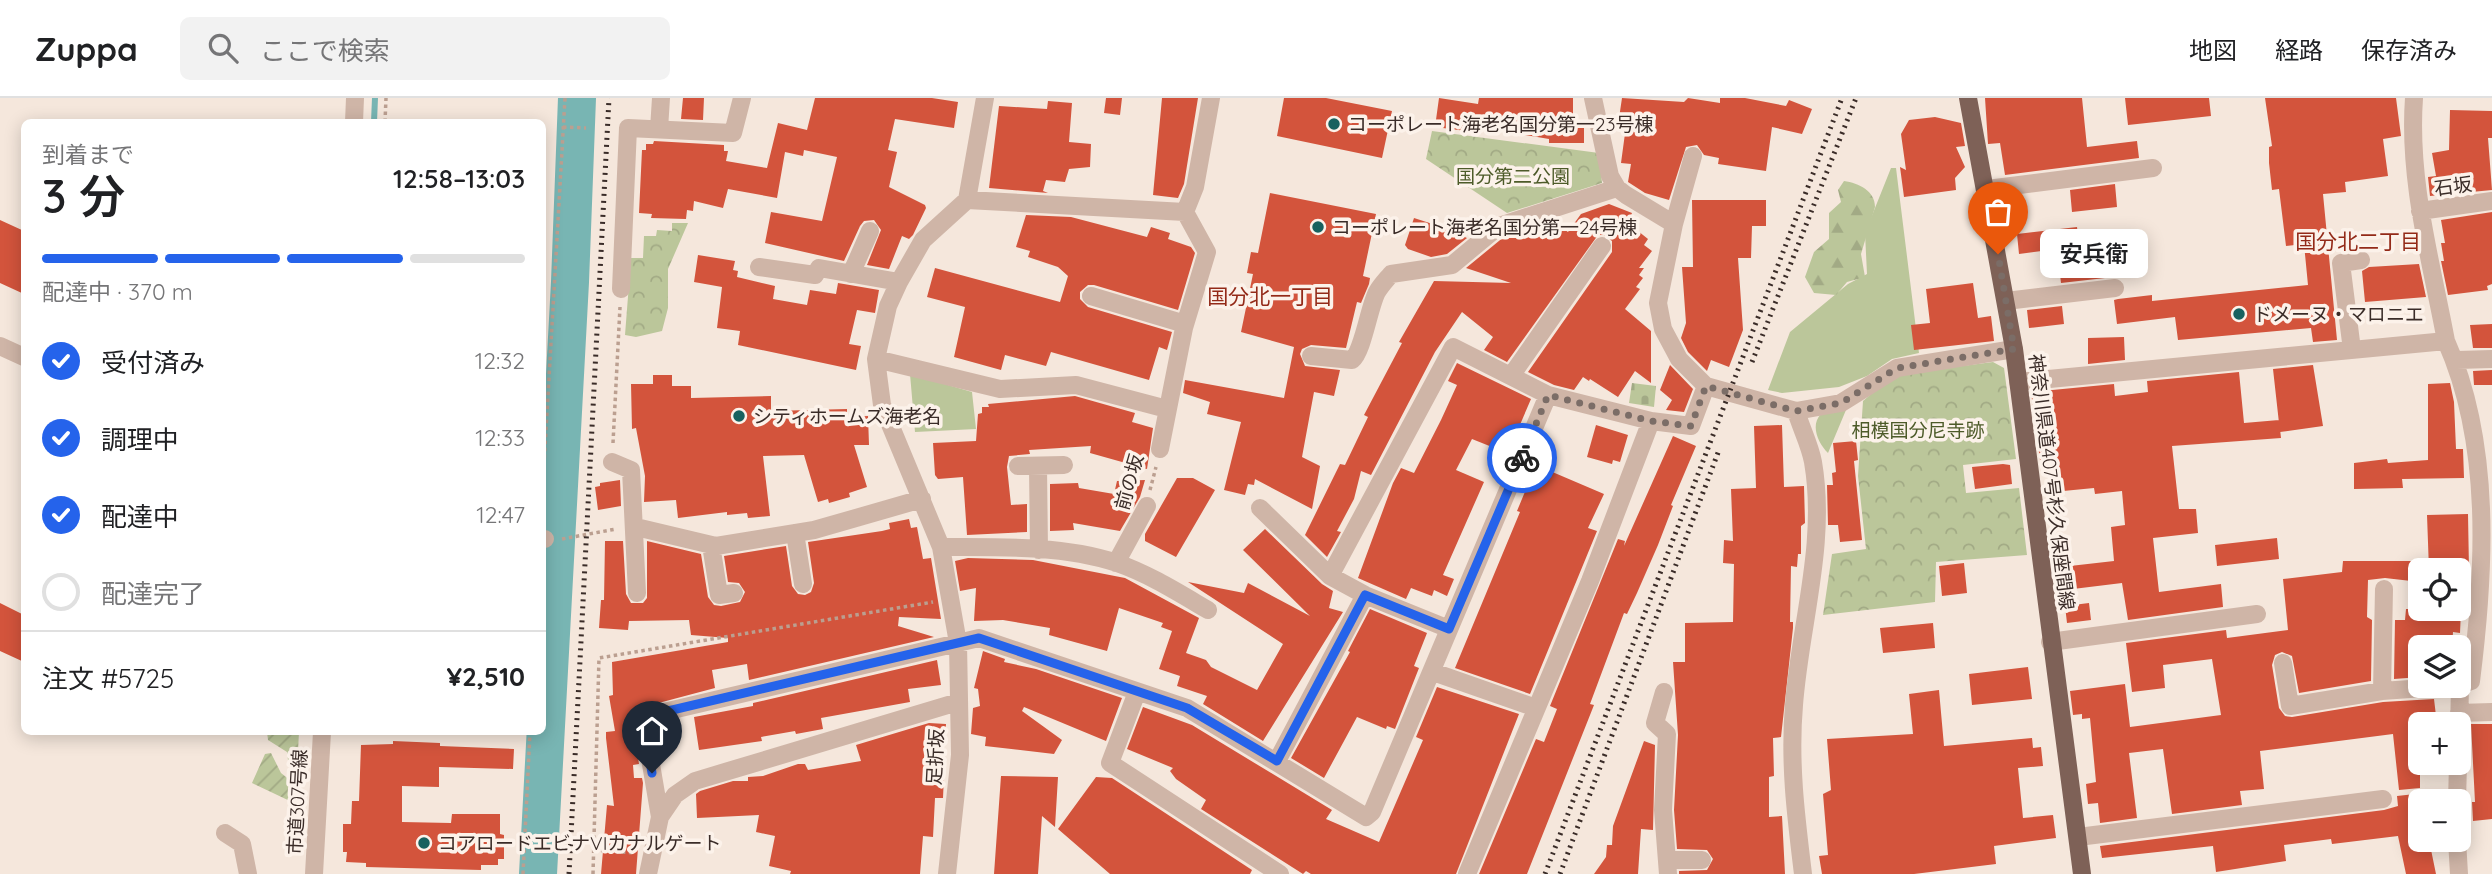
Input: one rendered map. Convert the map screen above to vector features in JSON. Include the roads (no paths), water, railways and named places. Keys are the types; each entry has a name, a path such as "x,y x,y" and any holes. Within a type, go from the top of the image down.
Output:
{"main road":[{"name":"神奈川県道407号杉久保座間線","path":"1968,98 1987,190 2014,349 2082,874"}],"street":[{"path":"354,119 355,98"},
{"path":"659,129 661,98"},
{"path":"621,289 628,128 733,133 742,98"},
{"path":"985,98 967,200 923,240 888,306 876,359 1000,389 1076,385 1167,409"},
{"path":"1185,212 1195,187 1211,98"},
{"path":"1592,98 1610,176 1617,188 1674,224"},
{"path":"2414,98 2411,136 2420,211 2446,341 2456,360 2476,447 2487,511 2483,583 2471,681"},
{"path":"1693,156 1674,224 1658,303 1663,330 1679,359 1706,386 1796,411 1841,403 1897,368 2014,349"},
{"path":"1987,190 2152,168"},
{"path":"1311,355 1352,360 1357,356 1364,326 1378,291 1391,274 1451,265 1499,226 1617,188"},
{"path":"967,200 1185,212"},
{"name":"石坂","path":"2420,211 2492,201"},
{"path":"1160,449 1185,324 1207,251 1185,212"},
{"path":"851,274 870,231"},
{"path":"1511,376 1602,246"},
{"path":"2352,350 2341,263 2361,260"},
{"path":"759,267 815,275 819,268 899,282"},
{"path":"2006,301 2115,288"},
{"path":"1091,296 1185,324"},
{"path":"2018,382 2446,341"},
{"path":"0,346 21,356"},
{"path":"1330,576 1453,347 1548,395 1651,421 1691,426 1706,386"},
{"name":"足折坂","path":"876,359 883,405 941,547 958,643 960,755 947,874"},
{"path":"2456,360 2492,359"},
{"path":"648,874 660,817 645,730 651,715 979,638 1187,708 1366,817 1373,812 1433,673 1548,395"},
{"path":"1796,411 1812,460 1816,498 1813,576 1794,705 1792,781 1803,874"},
{"path":"1467,874 1651,421"},
{"path":"612,463 631,470 636,527 637,593"},
{"path":"1018,466 1064,465"},
{"path":"1038,466 1039,550"},
{"path":"636,527 711,545 795,533 922,499"},
{"name":"前の坂","path":"1116,563 1147,506"},
{"path":"1260,508 1330,576 1365,595 1449,629"},
{"path":"795,533 803,584"},
{"path":"711,545 719,595 734,593"},
{"path":"941,547 1039,550 1116,563 1159,582 1208,610"},
{"path":"2382,691 2384,589"},
{"path":"1277,761 1365,595"},
{"path":"2050,642 2256,614"},
{"path":"2283,663 2290,706 2408,689"},
{"path":"1433,673 1536,708"},
{"path":"1137,692 1110,763 1280,874"},
{"path":"1664,692 1655,723 1667,734 1663,810 1667,867 1702,860"},
{"path":"660,817 675,795 695,781 958,702"},
{"path":"2471,713 2492,712"},
{"name":"市道307号線","path":"314,874 322,735"},
{"path":"2078,836 2383,799"},
{"path":"225,833 243,844 248,874"},
{"path":"2457,852 2459,874"}],"waterway":[{"path":"374,119 375,98"},
{"path":"546,726 577,98"},
{"path":"538,874 546,735"}],"railway":[{"path":"569,874 609,98"},
{"path":"1545,874 1842,98"},
{"path":"1752,362 1856,98"},
{"path":"1560,874 1719,450"}],"place":[{"name":"コーポレート海老名国分第一23号棟","path":"1334,124"},
{"name":"コーポレート海老名国分第一24号棟","path":"1318,227"},
{"name":"安兵衛","path":"1998,254"},
{"name":"ドメーヌ・マロニエ","path":"2239,314"},
{"name":"シティホームズ海老名","path":"739,416"},
{"name":"コアロードエビナVIカナルゲート","path":"424,843"}],"district":[{"name":"国分北二丁目","path":"2358,242"},
{"name":"国分北一丁目","path":"1270,297"}],"park label":[{"name":"国分第二公園","path":"1513,176"},
{"name":"相模国分尼寺跡","path":"1918,430"}]}
